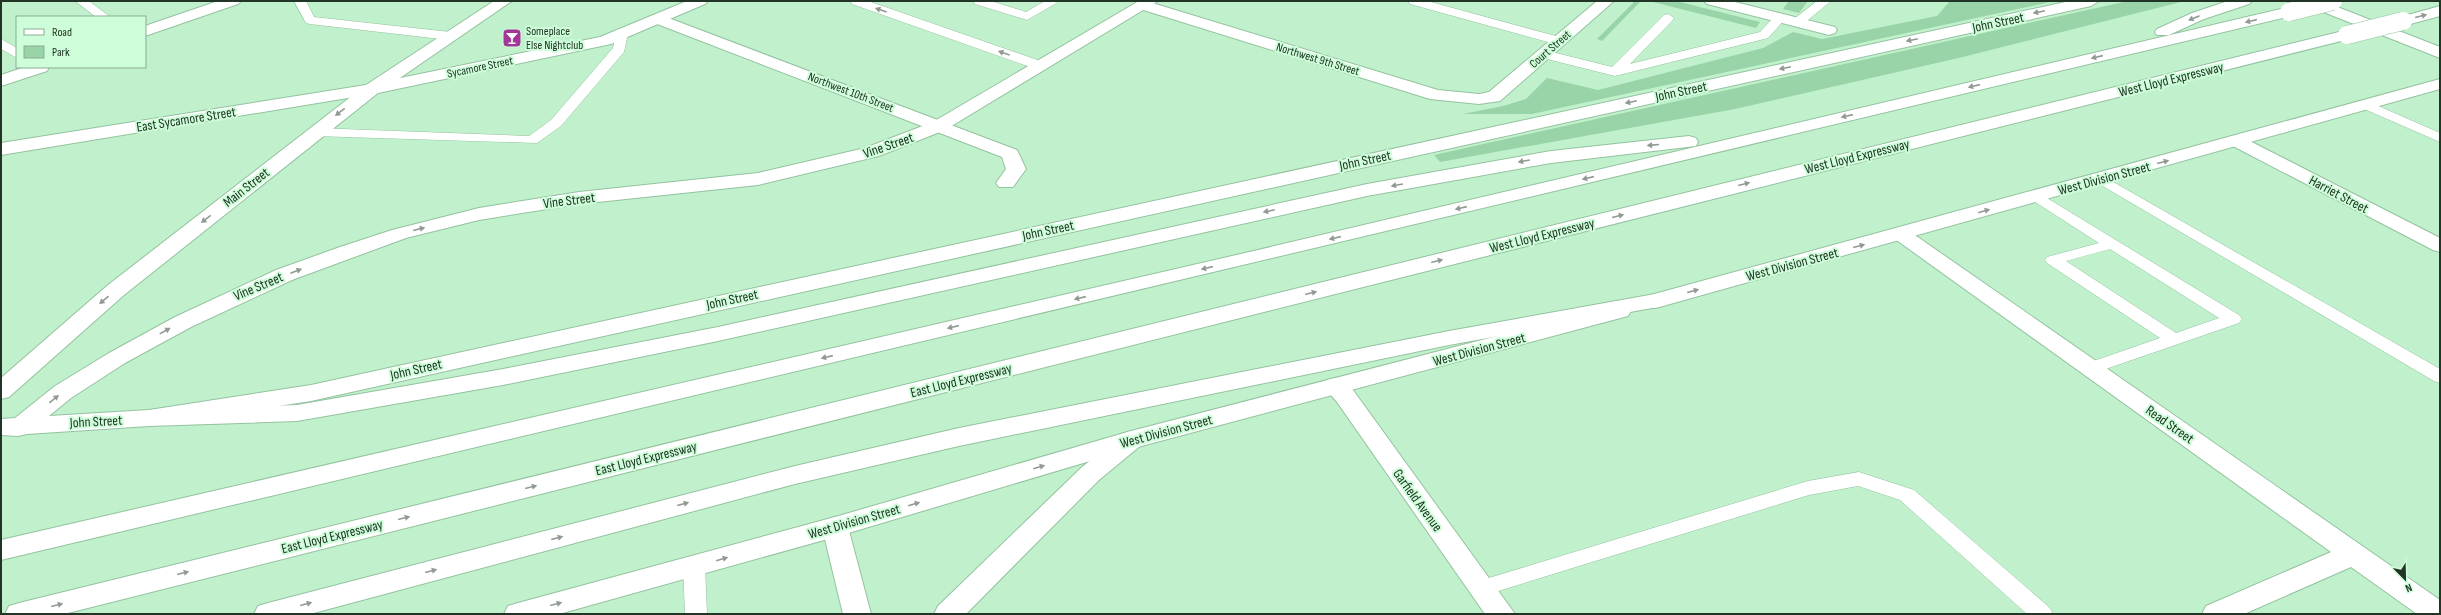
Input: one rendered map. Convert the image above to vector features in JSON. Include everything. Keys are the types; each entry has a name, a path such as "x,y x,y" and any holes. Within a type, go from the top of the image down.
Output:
{"main road":[{"name":"Main Street","path":"1,391 116,290 314,132 372,89 504,1"},
{"name":"Sycamore Street","path":"372,89 605,41 700,1"},
{"name":"Court Street","path":"1494,97 1606,1"},
{"path":"1712,1 1829,30"},
{"name":"John Street","path":"11,427 148,418 311,393 2091,1"},
{"path":"2120,52 2198,16 2244,1"},
{"path":"2308,1 2440,52"},
{"path":"1,550 1245,259 2333,1"},
{"path":"146,31 223,2"},
{"name":"Vine Street","path":"1,440 11,427 117,358 183,322 284,275 347,251 399,234 515,207 579,198 733,182 824,165 872,152 939,126 1147,3"},
{"name":"Northwest 9th Street","path":"1147,3 1436,95 1479,99 1494,97"},
{"name":"West Lloyd Expressway","path":"1273,302 2440,11"},
{"name":"Northwest 10th Street","path":"658,19 1010,154 1016,169 1006,183"},
{"path":"1,81 36,68"},
{"name":"West Division Street","path":"518,614 835,527 1131,440 1486,348 2037,197 2440,84"},
{"name":"East Sycamore Street","path":"1,149 372,89"},
{"path":"148,418 297,413 480,381 718,334 1367,190 1551,156 1762,136"},
{"name":"Harriet Street","path":"2238,141 2440,246"},
{"name":"Read Street","path":"1902,234 2438,614"},
{"name":"East Lloyd Expressway","path":"19,614 1273,302"},
{"path":"268,614 795,475 959,436 1449,338 1655,302"},
{"name":"Garfield Avenue","path":"1335,386 1345,396 1501,614"},
{"path":"948,614 1090,474 1131,440"},
{"path":"835,527 857,614"},
{"path":"2216,614 2354,554"}],"lane":[{"path":"81,1 103,16"},
{"path":"300,1 310,20 450,36"},
{"path":"856,1 1041,66"},
{"path":"979,1 1028,16 1054,1"},
{"path":"1414,1 1559,41"},
{"path":"1798,22 1825,1"},
{"path":"1615,72 1668,18"},
{"path":"1544,54 1615,72 1764,35 1780,18"},
{"path":"314,132 532,140 556,123 619,49 622,34"},
{"path":"1,43 16,53"},
{"path":"2367,105 2440,138"},
{"path":"2101,178 2440,377"},
{"path":"2037,197 2233,319 2091,368"},
{"path":"2112,244 2053,260 2173,339"},
{"path":"1482,588 1808,488 1859,479 1907,495 2042,614"},
{"path":"694,566 696,614"}],"green space":[{"path":"1635,1 1641,1 1602,41 1597,39"},
{"path":"1649,1 1676,1 1760,22 1756,28"},
{"path":"1789,1 1808,1 1799,13 1783,9"},
{"path":"1950,1 2055,1 1532,114 1463,114 1503,106 1526,99 1547,78 1598,90 1763,48 1793,32 1822,39 1937,16"},
{"path":"2128,1 2185,1 1963,57 1735,109 1440,162 1434,155"}],"place":[{"name":"Someplace Else Nightclub","path":"512,38"}]}
